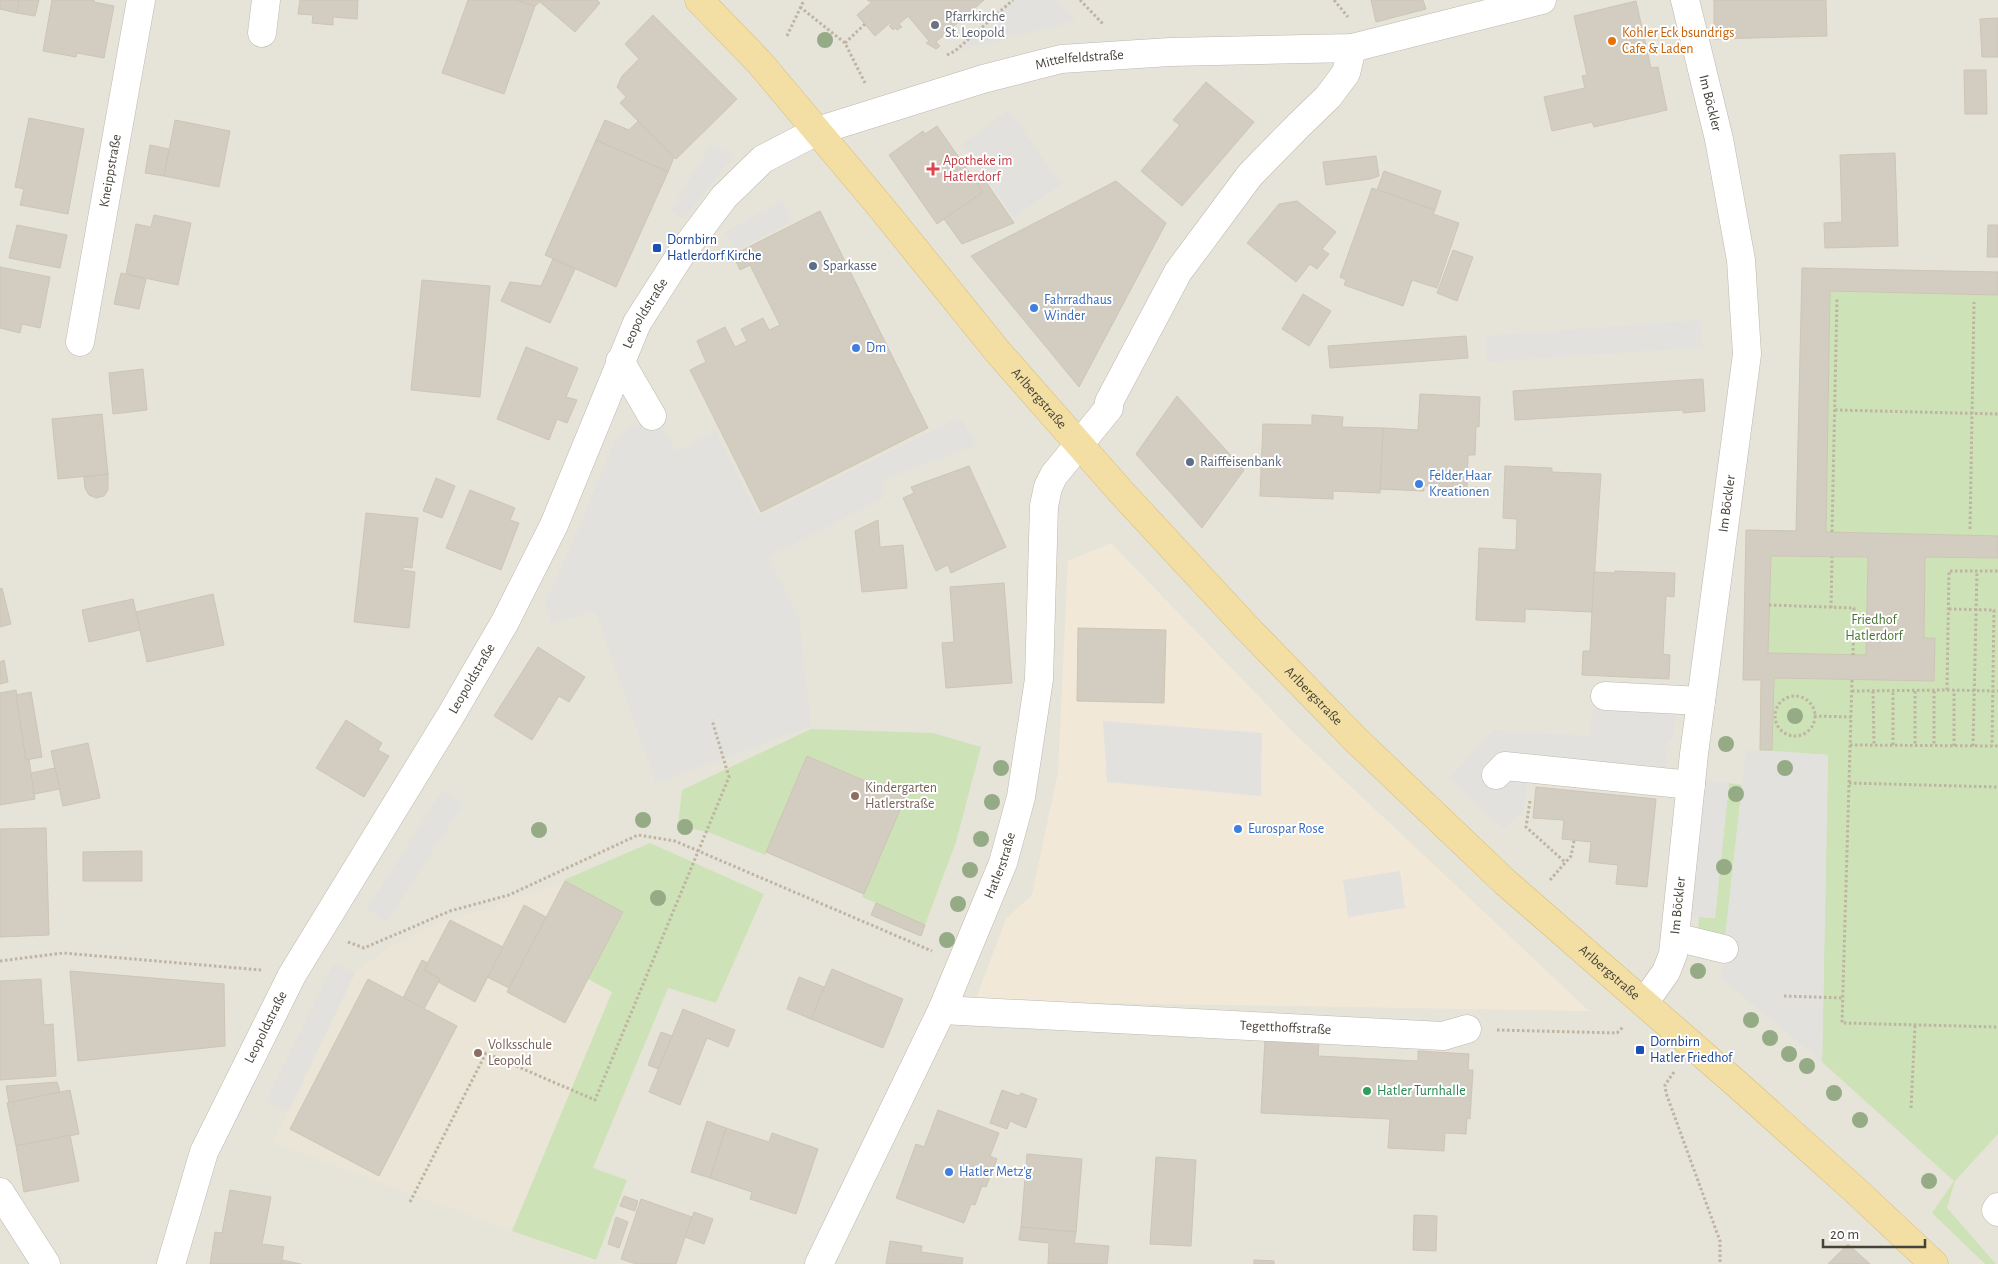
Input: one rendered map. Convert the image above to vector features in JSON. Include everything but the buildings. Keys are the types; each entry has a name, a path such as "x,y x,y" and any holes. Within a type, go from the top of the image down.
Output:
{"main road":[{"name":"Arlbergstraße","path":"700,0 760,62 998,352 1122,493 1248,629 1356,740 1505,882 1855,1190 1934,1264"}],"street":[{"name":"Kneippstraße","path":"80,342 142,0"},
{"path":"262,33 266,0"},
{"name":"Mittelfeldstraße","path":"817,131 983,79 1061,60 1170,52 1352,48 1542,0"},
{"name":"Im Böckler","path":"1644,1003 1666,972 1673,954 1701,701 1747,354 1741,260 1719,139 1685,0"},
{"path":"1080,445 1108,408 1109,402 1178,272 1250,176 1299,124 1328,97 1346,73 1352,48"},
{"name":"Leopoldstraße","path":"171,1264 204,1152 289,981 451,715 505,622 554,525 637,323 681,254 724,197 763,158 817,131"},
{"path":"620,361 652,416"},
{"name":"Hatlerstraße","path":"819,1264 942,1010 1003,863 1020,797 1039,679 1044,506 1048,487 1054,475 1080,445"},
{"path":"1605,696 1701,701"},
{"path":"1496,775 1505,766 1691,785"},
{"path":"1675,937 1724,949"},
{"name":"Tegetthoffstraße","path":"942,1010 1443,1036 1467,1029"},
{"path":"0,1192 46,1264"},
{"path":"1998,1207 1996,1210 1998,1212"}],"path":[{"path":"787,36 804,0"},
{"path":"938,59 955,51 1013,0"},
{"path":"800,7 845,43 866,84"},
{"path":"845,43 865,24"},
{"path":"1832,532 1837,298"},
{"path":"1970,529 1974,302"},
{"path":"1835,410 1998,414"},
{"path":"1831,608 1832,556"},
{"path":"1947,690 1949,571 1998,571"},
{"path":"1973,746 1976,571"},
{"path":"1769,605 1854,608 1853,655"},
{"path":"1949,608 1996,610 1996,670 1993,691 1992,746"},
{"path":"1852,680 1842,1023 1998,1027"},
{"path":"1954,690 1954,746"},
{"path":"1852,691 1998,691"},
{"path":"1873,691 1874,745"},
{"path":"1893,745 1894,691"},
{"path":"1915,691 1915,746"},
{"path":"1934,691 1934,745"},
{"path":"1792,697 1799,697 1810,704 1814,716 1814,723 1806,733 1794,736 1788,735 1778,727 1775,715 1776,708 1780,702 1792,697"},
{"path":"1814,716 1851,717"},
{"path":"410,1202 486,1053 595,1100 729,776 712,720"},
{"path":"1850,745 1998,746"},
{"path":"1535,770 1526,827 1566,862"},
{"path":"1849,784 1998,787"},
{"path":"347,942 364,948 450,912 510,895 638,835 675,841 920,946"},
{"path":"1548,882 1572,856 1574,841"},
{"path":"0,961 63,953 262,970"},
{"path":"1784,996 1843,998"},
{"path":"1911,1108 1915,1025"},
{"path":"1467,1029 1617,1033 1624,1026"},
{"path":"1674,1072 1666,1085 1666,1092 1720,1241 1720,1264"}],"shaded area":[{"path":"0,0 1998,0 1998,1264 0,1264"},
{"path":"1013,0 1057,0 1076,21 955,51"},
{"path":"1009,110 1061,184 1014,217 962,144"},
{"path":"711,144 734,155 683,219 671,210"},
{"path":"783,200 792,221 735,251 725,232"},
{"path":"1700,320 1702,347 1487,362 1486,336"},
{"path":"655,414 676,452 715,431 759,516 960,417 976,445 885,479 883,498 768,557 799,618 811,726 656,783 595,611 551,624 545,603 617,436"},
{"path":"1111,543 1293,732 1589,1011 975,1001 1006,919 1032,895 1058,772 1068,561"},
{"path":"1592,709 1675,714 1673,741 1668,741 1666,767 1531,757 1523,811 1504,829 1449,779 1493,730 1590,736"},
{"name":"Eurospar Rose","path":"1103,721 1262,733 1261,796 1107,782"},
{"path":"1746,750 1828,755 1822,1062 1721,978"},
{"path":"1705,781 1729,783 1714,918 1690,916"},
{"path":"442,791 463,804 387,922 367,909"},
{"name":"Volksschule Leopold","path":"650,843 764,894 716,1003 668,988 593,1168 627,1180 595,1262 273,1143 355,973 387,948 452,917 484,910 579,875"},
{"path":"1400,871 1405,908 1348,917 1343,880"},
{"path":"334,963 355,973 288,1112 266,1101"}],"green space":[{"name":"Friedhof Hatlerdorf","path":"1802,268 1998,272 1998,1134 1955,1181 1947,1208 1996,1264 1985,1264 1932,1213 1954,1181 1822,1062 1828,755 1760,750 1761,680 1743,680 1746,530 1796,530"},
{"name":"Kindergarten Hatlerstraße","path":"811,729 933,733 981,747 956,842 925,925 862,897 905,798 808,756 765,855 708,832 678,826 682,790"},
{"path":"1729,783 1742,785 1725,937 1698,929 1699,917 1715,918"},
{"path":"650,843 764,894 716,1003 668,988 593,1168 627,1180 596,1260 512,1231 612,992 588,979 623,912 564,880"}],"place":[{"name":"Pfarrkirche St. Leopold","path":"935,25"},
{"name":"Kohler Eck bsundrigs Cafe & Laden","path":"1612,41"},
{"name":"Apotheke im Hatlerdorf","path":"933,169"},
{"name":"Dornbirn Hatlerdorf Kirche","path":"657,248"},
{"name":"Sparkasse","path":"813,266"},
{"name":"Fahrradhaus Winder","path":"1034,308"},
{"name":"Dm","path":"856,348"},
{"name":"Raiffeisenbank","path":"1190,462"},
{"name":"Felder Haar Kreationen","path":"1419,484"},
{"name":"Kindergarten Hatlerstraße","path":"855,796"},
{"name":"Eurospar Rose","path":"1238,829"},
{"name":"Dornbirn Hatler Friedhof","path":"1640,1050"},
{"name":"Volksschule Leopold","path":"478,1053"},
{"name":"Hatler Turnhalle","path":"1367,1091"},
{"name":"Hatler Metz'g","path":"949,1172"}]}
